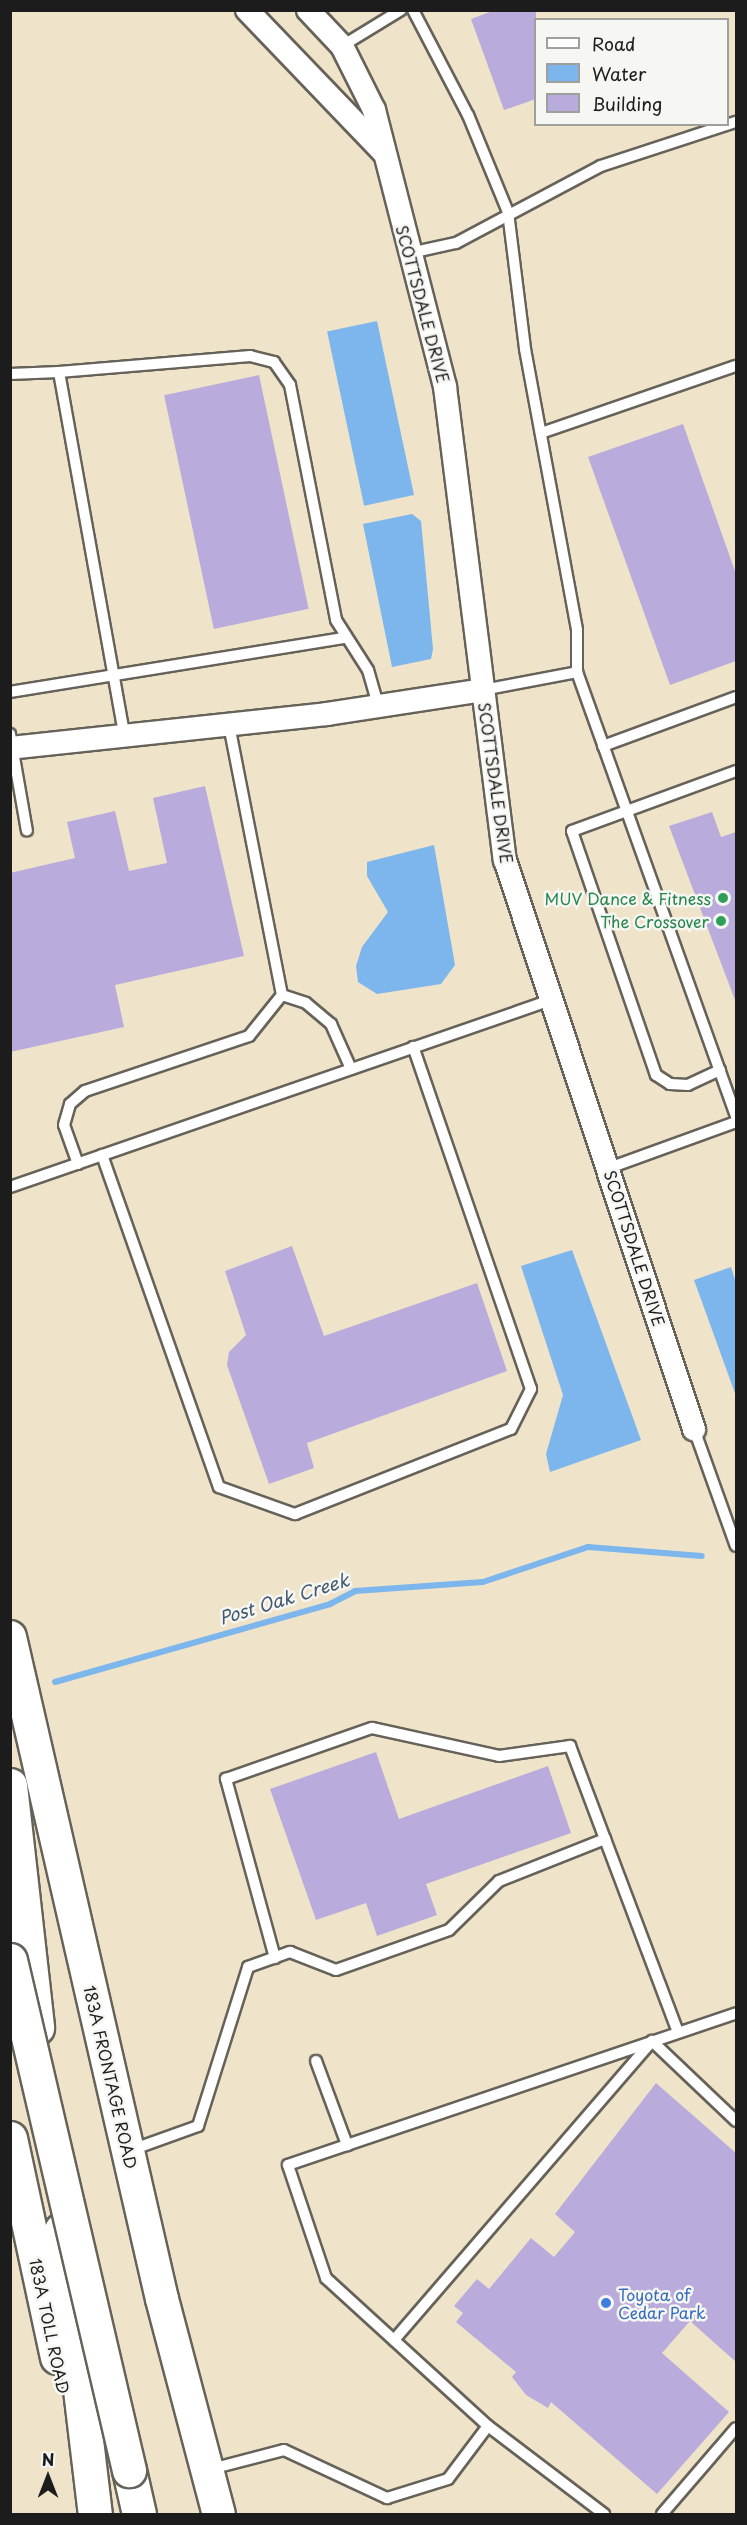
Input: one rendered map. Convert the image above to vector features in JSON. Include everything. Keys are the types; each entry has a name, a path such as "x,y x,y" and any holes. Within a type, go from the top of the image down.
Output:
{"highway":[{"path":"10,1785 92,2514"},
{"path":"10,1960 139,2514"},
{"name":"183A TOLL ROAD","path":"10,2138 92,2514"}],"main road":[{"name":"183A FRONTAGE ROAD","path":"10,1637 128,2151 219,2514"}],"street":[{"name":"SCOTTSDALE DRIVE","path":"247,10 385,154"},
{"name":"SCOTTSDALE DRIVE","path":"308,10 342,46 374,110 445,387 505,860 548,1000 609,1168 694,1429"},
{"path":"11,744 125,737 483,690"}],"lane":[{"path":"342,46 401,10"},
{"path":"413,10 468,115 508,212 541,433 577,630 577,672 736,1117"},
{"path":"410,253 456,243 508,212 601,166 724,126"},
{"path":"10,374 250,356 274,362 290,385 336,620 345,638 368,670 378,705"},
{"path":"541,433 736,366"},
{"path":"59,372 125,737"},
{"path":"10,692 345,638"},
{"path":"483,690 577,672"},
{"path":"603,746 736,697"},
{"path":"78,1164 64,1125 70,1104 85,1091 249,1036 282,995 229,725"},
{"path":"11,744 27,831"},
{"path":"720,1070 688,1085 670,1084 656,1075 646,1057 572,831 736,771"},
{"path":"282,995 306,1003 331,1024 351,1069"},
{"path":"10,1187 548,1000"},
{"path":"102,1155 219,1487 295,1514 511,1429 531,1389 413,1047"},
{"path":"609,1168 736,1122"},
{"path":"694,1429 736,1546"},
{"path":"274,1958 226,1779 372,1728 499,1756 570,1746 678,2032"},
{"path":"128,2151 198,2126 248,1967 290,1952 336,1970 449,1930 499,1881 605,1839"},
{"path":"604,2514 488,2426 326,2278 288,2165 736,2013"},
{"path":"652,2041 736,2121"},
{"path":"394,2340 652,2041"},
{"path":"316,2061 347,2145"},
{"path":"207,2470 284,2450 387,2498 448,2479 488,2426"},
{"path":"662,2514 736,2428"}],"water":[{"path":"377,321 414,495 364,506 327,332"},
{"path":"412,514 421,521 433,649 431,659 392,667 363,524"},
{"path":"434,845 455,965 441,984 377,994 358,982 356,966 362,947 388,912 367,876 367,862"},
{"path":"572,1250 641,1440 550,1472 546,1454 563,1395 521,1266"},
{"path":"731,1267 736,1283 736,1396 694,1280"}],"building":[{"path":"495,10 536,10 536,18 534,18 534,100 504,110 471,19"},
{"path":"259,375 309,609 214,629 164,395"},
{"path":"683,424 736,574 736,661 670,685 588,457"},
{"path":"205,786 244,956 115,985 124,1027 10,1052 10,873 75,858 67,822 115,811 129,871 167,863 153,798"},
{"name":"The Crossover","path":"712,812 721,837 736,832 735,1000 669,826"},
{"path":"292,1246 324,1336 477,1283 507,1371 307,1443 314,1468 269,1484 227,1365 229,1352 246,1335 225,1271"},
{"path":"376,1752 399,1819 548,1766 571,1833 426,1884 437,1915 377,1936 366,1903 316,1920 270,1789"},
{"path":"656,2083 736,2153 736,2362 690,2321 662,2353 729,2412 657,2494 551,2402 548,2408 526,2395 512,2377 516,2372 456,2322 463,2313 454,2306 477,2279 489,2289 531,2238 554,2257 575,2232 555,2214"}],"waterway":[{"name":"Post Oak Creek","path":"55,1682 330,1604 355,1591 483,1582 588,1547 702,1556"}],"place":[{"name":"MUV Dance & Fitness","path":"723,898"},
{"name":"The Crossover","path":"721,921"},
{"name":"Toyota of Cedar Park","path":"606,2303"}]}
